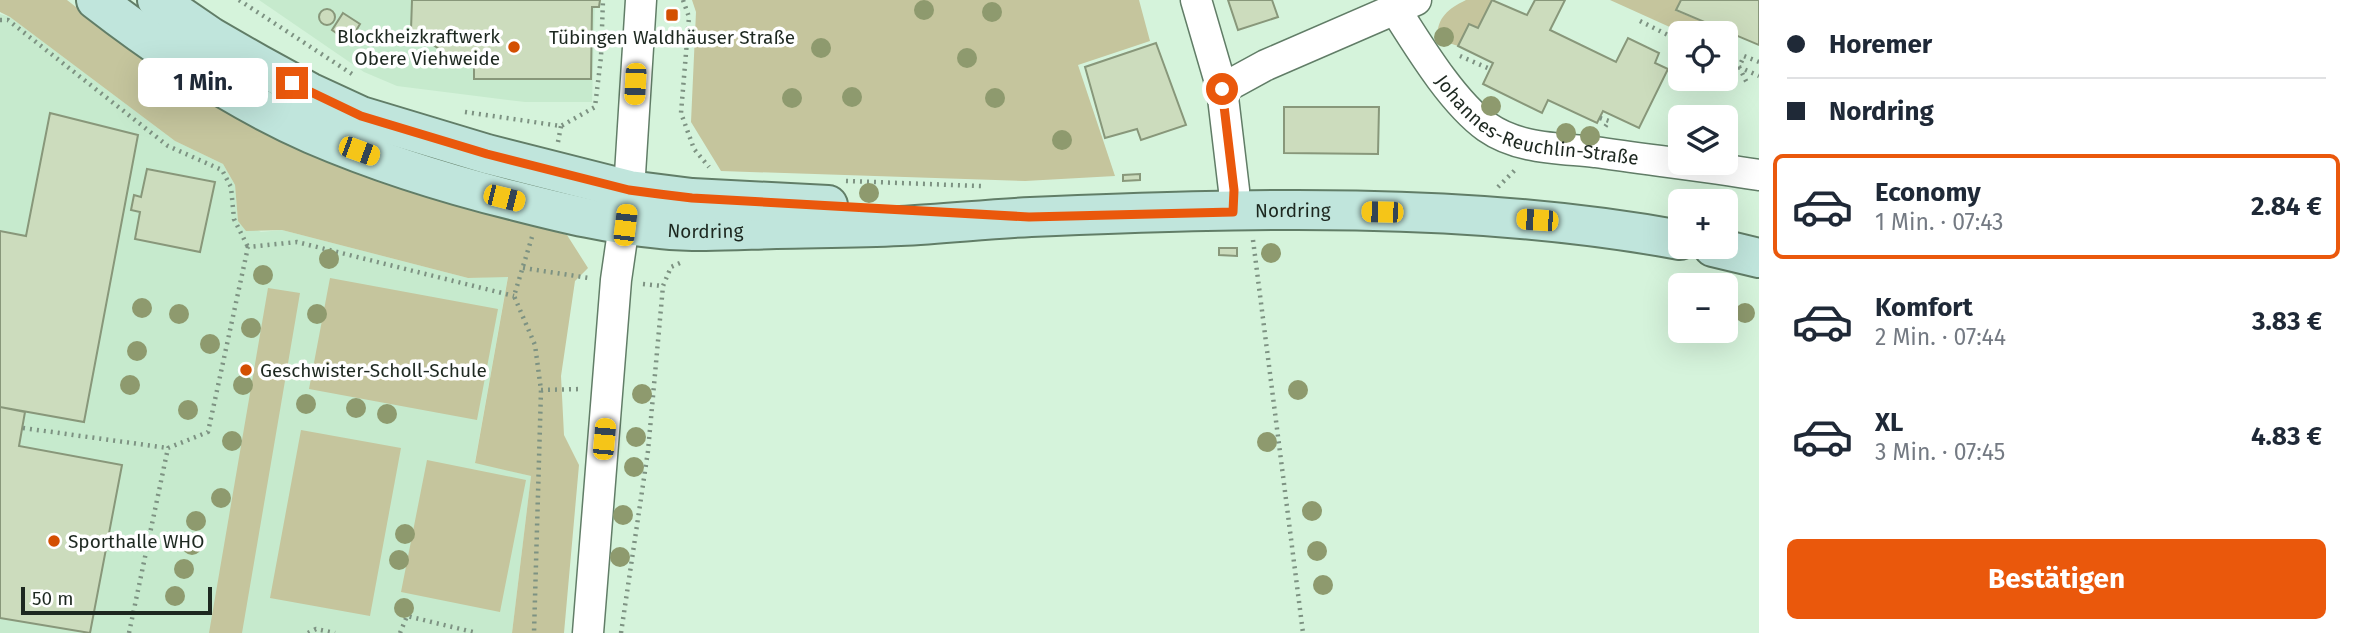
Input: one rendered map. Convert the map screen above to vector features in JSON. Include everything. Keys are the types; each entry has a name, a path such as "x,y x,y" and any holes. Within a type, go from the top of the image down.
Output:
{"street":[{"name":"Nordring","path":"96,0 198,73 313,134 481,192 551,210 627,207 692,198 1029,217"},
{"name":"Nordring","path":"157,0 211,37 258,64 361,116 487,154 692,232 902,226 1029,217 1242,212 1409,213 1492,216 1581,225 1668,238"},
{"path":"588,633 616,280 627,207 641,0"},
{"path":"1196,0 1222,89 1234,190 1242,212"},
{"name":"Johannes-Reuchlin-Straße","path":"1222,89 1266,65 1405,5 1451,88 1474,116 1500,135 1541,146 1759,175"},
{"path":"1738,253 1759,258"}],"path":[{"path":"239,0 365,82"},
{"path":"452,110 561,126 594,107 601,57 603,0"},
{"path":"683,0 689,17 681,113 694,149 717,176"},
{"path":"0,20 8,20 168,146 222,170 231,187 234,219 248,247 208,432 168,448 23,428"},
{"path":"1640,21 1668,35"},
{"path":"1747,83 1740,67 1744,56 1759,62"},
{"path":"1740,67 1759,76"},
{"path":"557,147 561,126"},
{"path":"842,181 981,186"},
{"path":"1242,212 1303,633"},
{"path":"621,633 648,451 663,286 671,268 691,257 692,232"},
{"path":"533,236 514,296 535,345 541,390 534,633"},
{"path":"248,247 297,242 514,296"},
{"path":"523,268 584,278"},
{"path":"541,390 608,388"},
{"path":"129,633 168,448"},
{"path":"400,633 407,616 477,633"},
{"path":"309,633 316,629 335,633"}],"shaded area":[{"path":"0,0 67,0 122,43 306,148 385,183 567,235 588,268 575,281 561,376 564,435 579,465 564,633 512,633 531,476 475,463 508,277 468,278 282,230 246,231 238,221 235,185 223,164 175,141 0,12"},
{"path":"259,0 595,0 592,102 525,102 397,86 364,72"},
{"path":"692,0 1139,0 1150,41 1078,65 1115,176 1025,181 721,171 691,122 696,12"},
{"path":"1466,0 1492,0 1478,28 1469,24 1458,46 1437,39 1441,19"},
{"path":"1610,0 1681,0 1676,11 1701,21 1668,21 1668,26"},
{"name":"Geschwister-Scholl-Schule","path":"0,14 10,17 175,141 223,164 235,185 238,220 261,232 282,230 468,278 508,276 475,462 531,476 512,633 0,633"},
{"path":"330,278 498,309 477,420 309,389"},
{"path":"268,288 300,293 242,633 209,633"},
{"path":"301,430 401,448 370,616 270,598"},
{"path":"427,460 526,480 500,612 401,592"}],"building":[{"name":"Blockheizkraftwerk Obere Viehweide","path":"412,0 600,0 599,7 592,7 591,79 474,79 474,65 463,65 411,30"},
{"path":"1228,0 1272,0 1278,17 1238,30"},
{"path":"1492,0 1527,15 1535,0 1565,0 1550,30 1616,62 1628,38 1659,53 1655,63 1668,69 1639,128 1603,111 1597,123 1548,100 1542,113 1483,84 1493,63 1458,46 1469,24 1478,28"},
{"path":"1681,0 1759,0 1759,45 1738,36 1738,21 1702,21 1676,10"},
{"path":"324,9 330,9 335,17 333,23 324,25 319,20 319,14"},
{"path":"343,13 360,24 349,42 332,30"},
{"path":"1156,43 1186,125 1141,140 1137,129 1105,138 1085,67"},
{"path":"1284,107 1379,107 1378,154 1284,153"},
{"path":"50,113 138,135 84,422 0,407 0,231 26,236"},
{"path":"147,169 215,182 200,252 135,239 140,212 131,210 134,195 141,197"},
{"path":"1140,174 1140,180 1123,181 1123,175"},
{"path":"1219,248 1237,248 1237,256 1219,255"},
{"name":"Sporthalle WHO","path":"0,407 25,412 19,446 122,465 90,633 0,618"}],"place":[{"name":"Tübingen Waldhäuser Straße","path":"672,15"},
{"name":"Blockheizkraftwerk Obere Viehweide","path":"514,47"},
{"name":"Geschwister-Scholl-Schule","path":"246,370"},
{"name":"Sporthalle WHO","path":"54,541"}],"route":[{"path":"292,83 361,116 487,154 629,190 692,198 1029,217 1233,212 1234,190 1222,89"}]}
